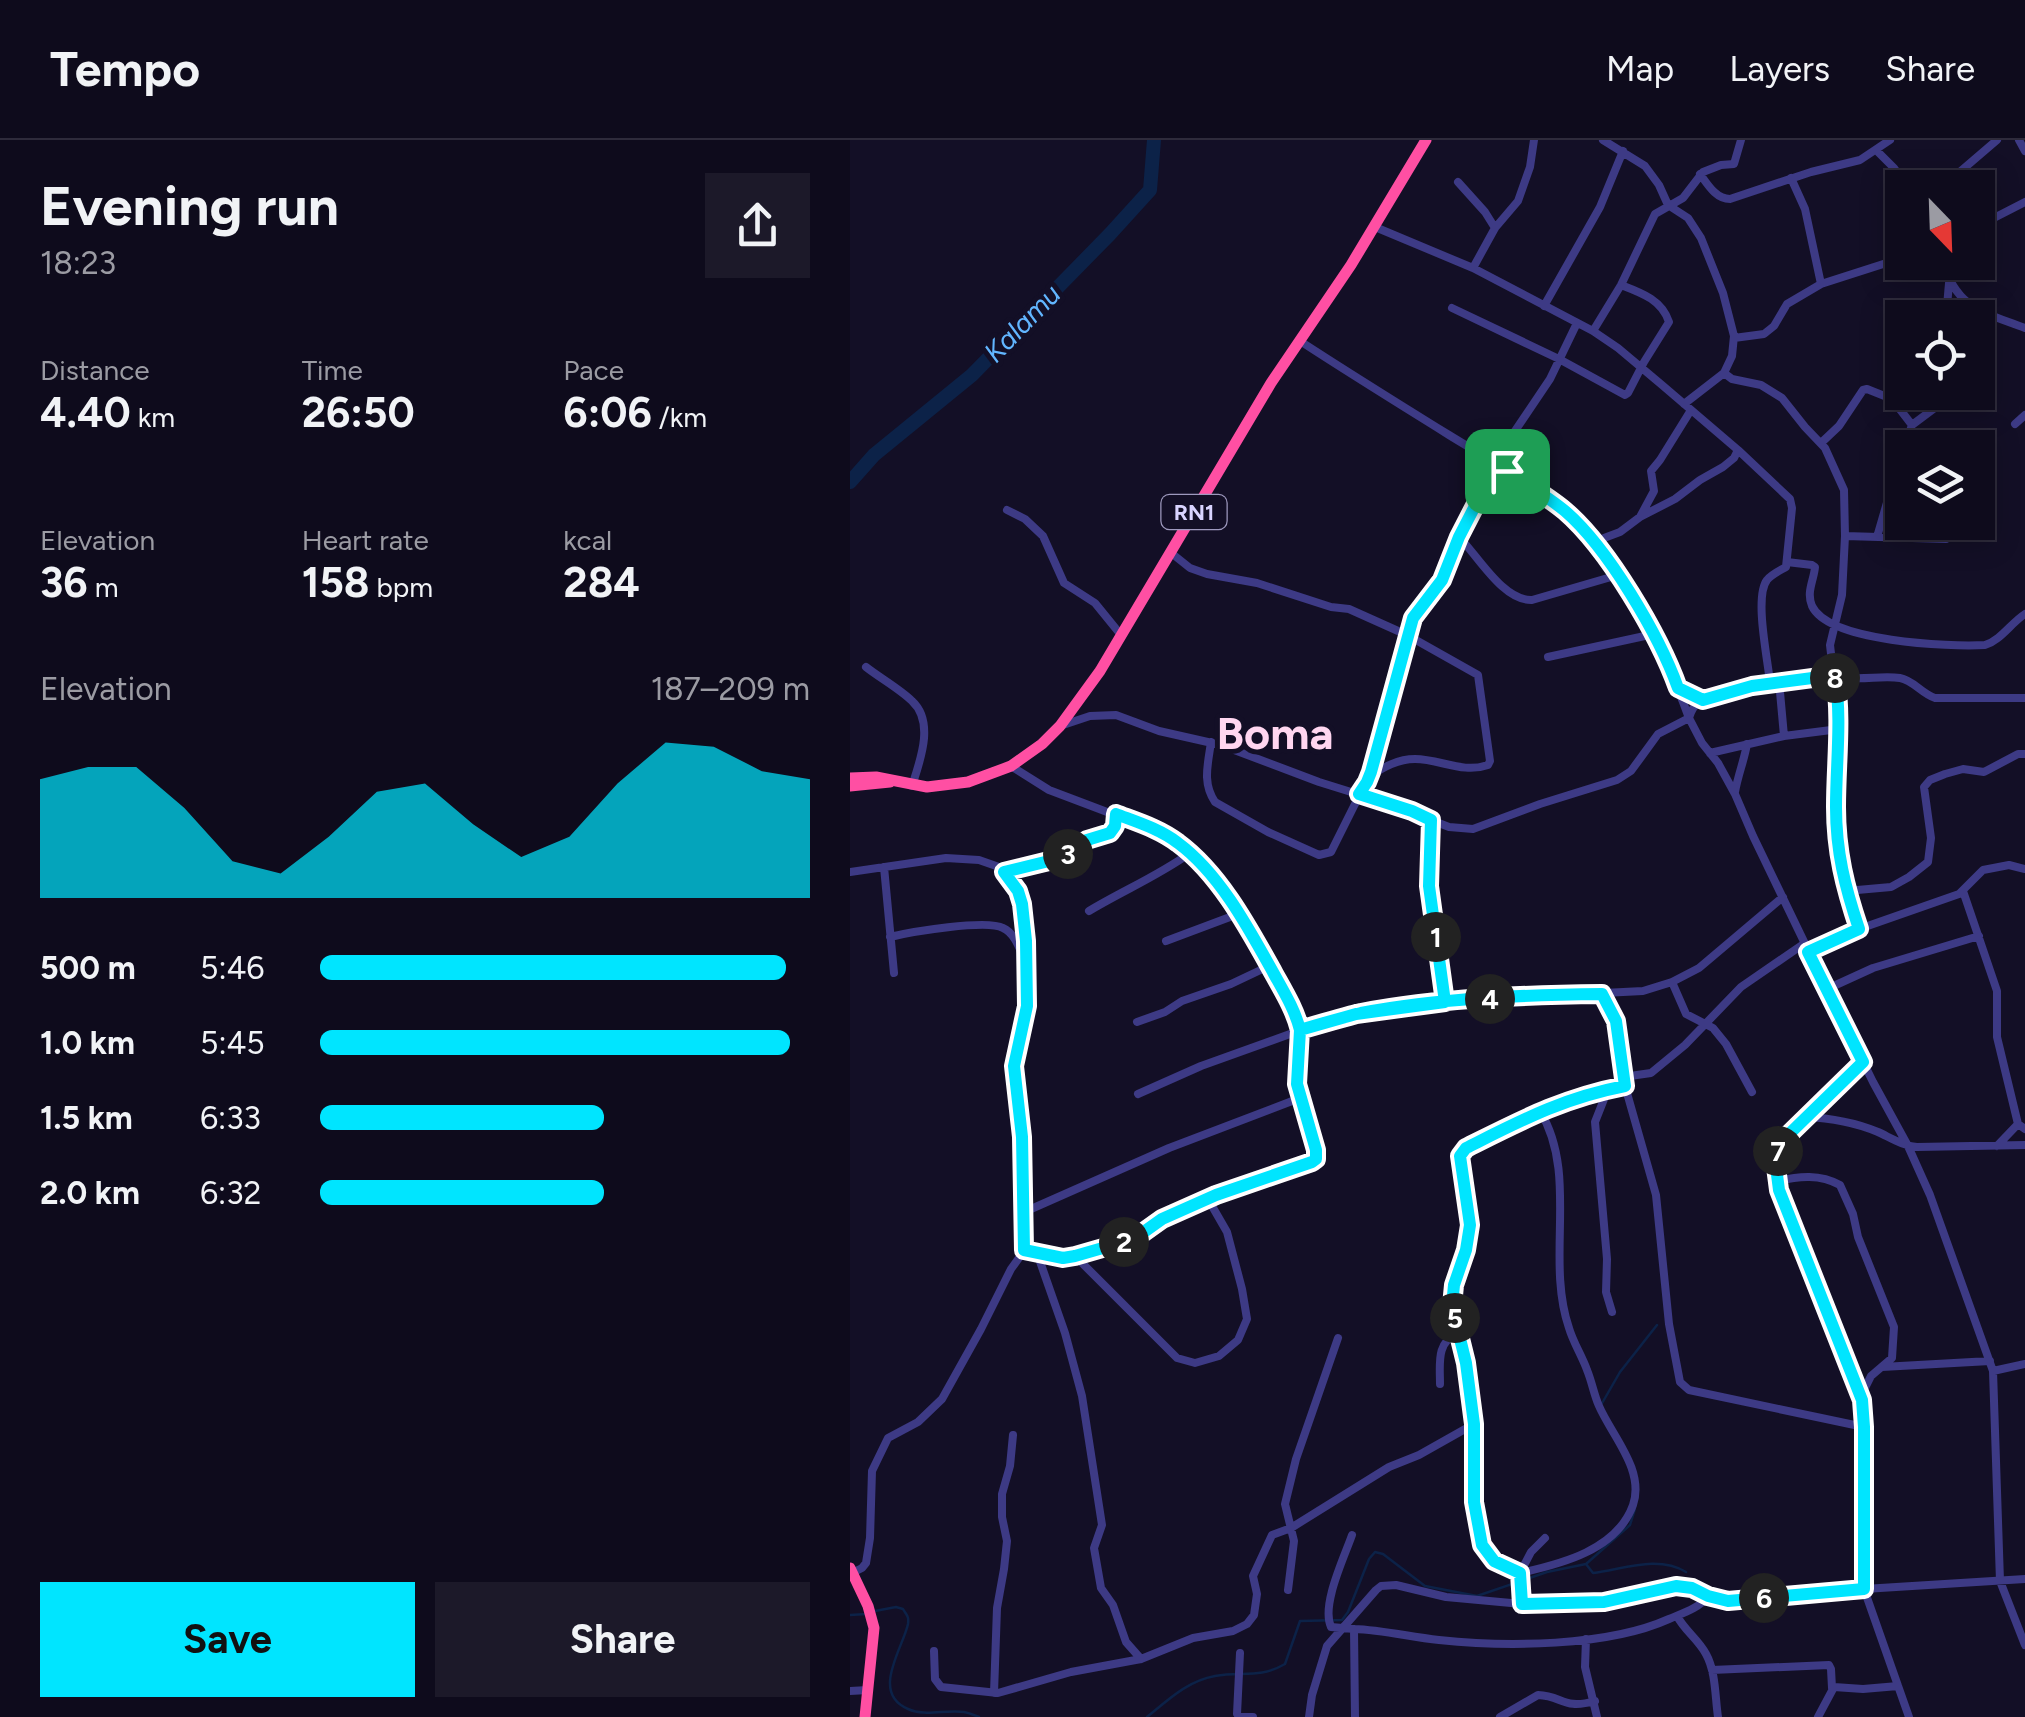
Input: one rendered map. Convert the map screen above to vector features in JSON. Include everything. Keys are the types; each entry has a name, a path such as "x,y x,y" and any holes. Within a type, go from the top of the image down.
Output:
{"highway":[{"name":"RN1","path":"851,785 893,782 947,786 985,777 1011,766 1060,726 1121,635 1280,368 1375,226 1426,140"},
{"path":"851,1570 873,1620 865,1717"}],"street":[{"path":"1473,268 1495,228 1520,196 1534,140"},
{"path":"1603,140 1645,166 1668,205 1688,218 1701,238 1734,338 1732,356 1724,373 1687,407 1651,471 1654,491 1640,517"},
{"path":"1593,331 1621,285 1652,219 1689,192 1700,174 1716,166 1734,164 1741,140"},
{"path":"1700,174 1714,192 1728,200 1860,160 1890,140"},
{"path":"1962,170 1997,140"},
{"path":"2019,140 2025,151"},
{"path":"1544,306 1600,208 1623,151"},
{"path":"1876,151 1895,170"},
{"path":"1791,178 1805,209 1821,284"},
{"path":"1458,182 1495,228"},
{"path":"1995,217 2025,202"},
{"path":"1375,226 1473,268 1593,331 1738,450 1790,500 1785,569 1770,577 1762,588 1763,620 1784,736"},
{"path":"1734,338 1764,334 1774,326 1787,304 1821,284 1885,263"},
{"path":"1948,280 1948,300"},
{"path":"1949,283 1964,300"},
{"path":"1452,308 1625,394 1669,319 1651,298 1621,285"},
{"path":"1995,317 2024,326"},
{"path":"1494,462 1550,378 1576,323"},
{"path":"1300,341 1564,510 1618,575 1654,634 1689,718 1735,794 1806,948 1925,1182 1992,1366 2000,1581 2025,1645"},
{"path":"1724,373 1775,392 1821,442 1844,490 1842,594 1830,645 1838,729 1836,821 1839,862 1859,929"},
{"path":"1821,442 1839,426 1867,388 1892,399 1912,424"},
{"path":"1910,430 1932,410"},
{"path":"2015,424 2025,415"},
{"path":"1595,544 1676,499 1724,467 1738,450"},
{"path":"1212,742 1206,782 1215,802 1268,832 1327,855 1370,776 1413,618 1442,580 1476,504 1502,482 1507,471"},
{"path":"1876,537 1885,508"},
{"path":"1007,510 1025,519 1043,536 1064,583 1095,603 1121,635"},
{"path":"1845,536 1885,537"},
{"path":"1459,537 1495,579 1520,600 1618,575"},
{"path":"1170,552 1190,568 1257,583 1331,608 1350,609 1407,635 1478,675 1490,762 1485,767 1471,769 1411,759 1388,764 1370,776"},
{"path":"1786,562 1816,567 1810,588 1812,604 1820,615 1835,626 1886,639 1918,644 1985,645 2025,614"},
{"path":"1548,657 1654,634"},
{"path":"866,667 918,709 924,746 912,786"},
{"path":"1060,726 1090,716 1116,716 1236,750 1449,827 1473,830 1617,780 1630,771 1658,734 1689,718 1703,700 1735,690 1835,675 1904,678 1935,698 2025,698"},
{"path":"1678,688 1703,700"},
{"path":"1078,703 1090,716"},
{"path":"1710,753 1784,736 1838,729"},
{"path":"1735,794 1746,744"},
{"path":"1846,891 1891,887 1928,862 1931,838 1924,787 1930,780 1960,770 1984,772 2025,754"},
{"path":"1011,766 1049,790 1160,832 1190,853 1223,891 1294,1012 1300,1030 1297,1084 1316,1150 1316,1159 1162,1219 1134,1239 1063,1258 1024,1250"},
{"path":"1004,872 1053,860 1087,840 1110,833 1116,814"},
{"path":"1431,820 1429,886 1445,1002"},
{"path":"1088,911 1146,882 1190,853"},
{"path":"850,872 963,858 992,863 1018,891 1026,962 1026,1018 1014,1066 1022,1137 1024,1250 942,1399 918,1422 888,1438 872,1472 866,1563 851,1570"},
{"path":"1520,1578 1494,1561 1479,1538 1472,1479 1474,1424 1452,1302 1470,1225 1461,1152 1540,1111 1651,1073 1685,1046 1741,987 1806,948 1963,891 1983,870 2009,865 2025,869"},
{"path":"884,866 894,973"},
{"path":"1963,891 1997,991 1997,1036 2022,1126 1997,1146"},
{"path":"1138,1094 1201,1066 1356,1014 1445,1002 1643,991 1699,968 1783,897"},
{"path":"1166,941 1238,914"},
{"path":"890,937 934,929 998,925 1012,934 1026,962"},
{"path":"1827,989 1873,968 1979,936"},
{"path":"1137,1022 1269,966"},
{"path":"1672,982 1686,1014 1706,1024 1726,1044 1752,1092"},
{"path":"1602,994 1616,1021 1624,1081 1656,1195 1669,1324 1680,1382 1689,1390 1864,1427"},
{"path":"1863,1062 1781,1142 1776,1167 1779,1190 1861,1396 1864,1589 1909,1717"},
{"path":"1608,1089 1595,1122 1606,1292 1612,1312"},
{"path":"1022,1213 1169,1148 1300,1098"},
{"path":"1520,1578 1576,1558 1608,1538 1625,1520 1634,1501 1634,1474 1599,1405 1568,1327 1558,1259 1558,1164 1553,1136 1540,1111"},
{"path":"1804,1118 1839,1120 1869,1128 1908,1146 2025,1145"},
{"path":"1778,1181 1796,1176 1831,1180 1840,1185 1853,1214 1858,1237 1894,1327 1892,1355 1871,1376 1861,1396"},
{"path":"1075,1256 1177,1358 1195,1363 1219,1356 1238,1340 1247,1312 1227,1232 1208,1199"},
{"path":"1037,1253 1082,1396 1102,1525 1094,1548 1102,1588 1114,1605 1126,1642 1142,1659"},
{"path":"1440,1384 1440,1351 1444,1342 1458,1332"},
{"path":"1288,1590 1294,1541 1285,1504 1296,1459 1338,1338"},
{"path":"1882,1367 2025,1364"},
{"path":"934,1651 935,1679 942,1687 994,1693 1072,1672 1142,1659 1189,1640 1230,1632 1247,1624 1254,1615 1257,1594 1253,1576 1272,1535 1291,1528 1389,1467 1474,1424"},
{"path":"994,1693 996,1608 1007,1540 1002,1494 1013,1435"},
{"path":"1352,1536 1340,1567 1328,1620 1331,1627 1384,1630 1440,1640 1586,1639 1643,1629 1702,1604 1708,1596"},
{"path":"1522,1604 1520,1578 1530,1552 1545,1538"},
{"path":"1309,1717 1326,1646 1376,1590 1388,1585 1446,1597 1522,1604 1604,1602 1676,1586 1728,1601 2025,1579"},
{"path":"1677,1616 1683,1628 1696,1638 1712,1670 1718,1717"},
{"path":"1354,1629 1355,1717"},
{"path":"1586,1639 1585,1667 1598,1717"},
{"path":"1240,1653 1237,1716 1253,1717"},
{"path":"1712,1670 1828,1666 1832,1688 1818,1717"},
{"path":"1832,1688 1898,1686"},
{"path":"850,1690 868,1690"},
{"path":"1500,1717 1542,1694 1572,1706 1595,1701"}],"waterway":[{"name":"Kalamu","path":"850,482 874,455 972,375 1150,190 1154,140"},
{"path":"1601,1405 1620,1372 1657,1325"},
{"path":"1147,1717 1178,1692 1205,1678 1259,1673 1285,1664 1300,1621 1342,1620 1375,1552 1425,1586 1477,1596 1547,1572 1586,1564 1630,1525 1635,1509"},
{"path":"1586,1564 1593,1573 1652,1564 1686,1572"},
{"path":"875,1611 896,1607 903,1609 908,1618 890,1681 897,1702 915,1711 957,1711 979,1717"},
{"path":"850,1615 867,1614"}],"district":[{"name":"Boma","path":"1275,733"}],"route":[{"path":"1507,471 1502,482 1476,504 1442,580 1413,618 1371,772 1359,794 1431,820 1429,886 1445,1002 1356,1014 1300,1030 1297,1084 1316,1150 1312,1162 1216,1195 1156,1222 1134,1239 1063,1258 1024,1250 1022,1137 1014,1066 1027,1006 1025,918 1018,891 1004,872 1053,860 1087,840 1110,833 1116,814 1160,832 1202,864 1256,943 1300,1030 1356,1014 1388,1008 1445,1002 1534,996 1602,994 1616,1021 1625,1086 1592,1092 1546,1108 1466,1148 1460,1156 1470,1225 1452,1306 1466,1363 1474,1424 1472,1479 1482,1545 1494,1561 1520,1573 1522,1604 1604,1602 1676,1586 1728,1601 1864,1589 1862,1400 1779,1190 1776,1167 1781,1142 1863,1062 1808,952 1859,929 1839,862 1835,675 1752,686 1703,700 1678,688 1654,634 1583,528 1507,471"}]}
